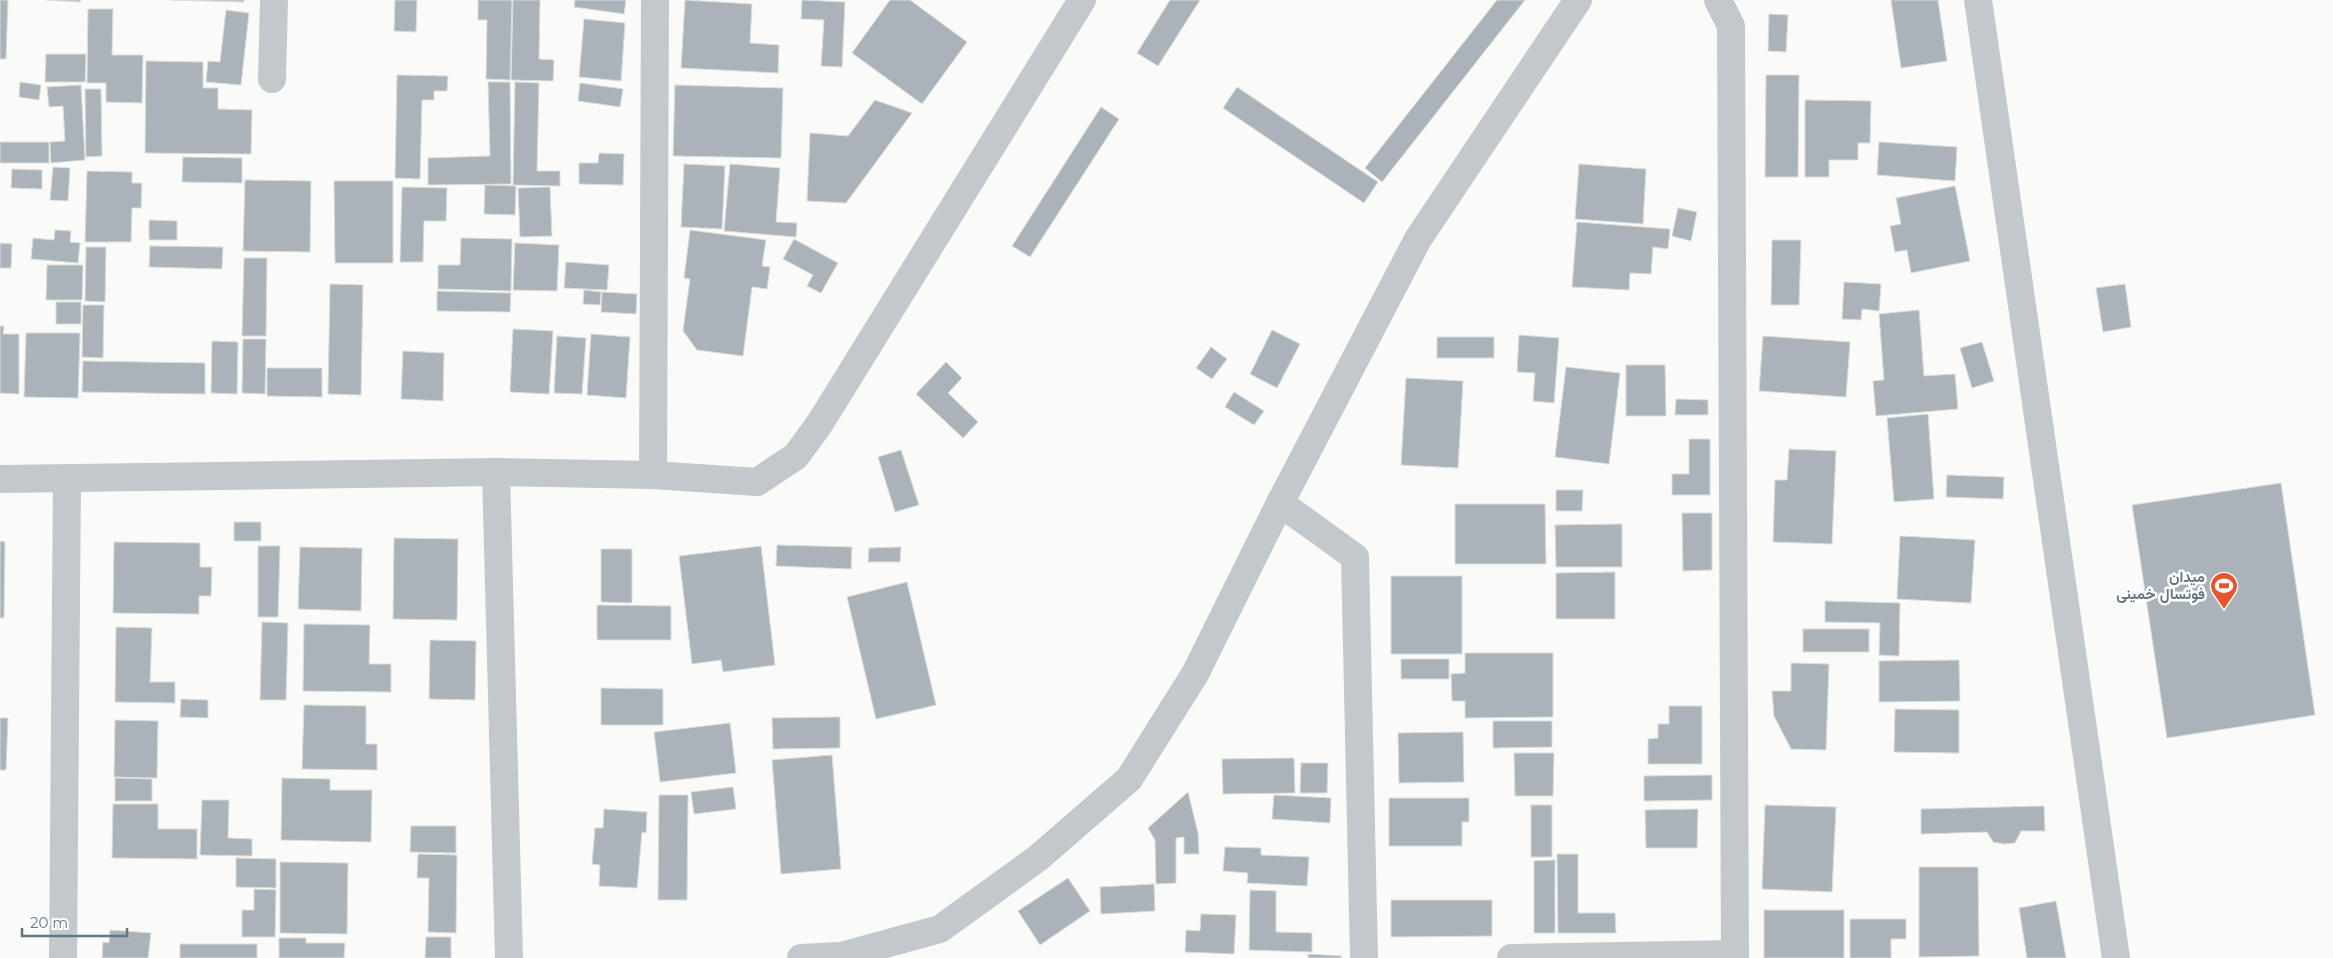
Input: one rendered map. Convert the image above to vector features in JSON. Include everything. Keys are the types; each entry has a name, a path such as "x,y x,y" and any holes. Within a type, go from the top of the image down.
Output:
{"street":[{"path":"272,79 274,0"},
{"path":"653,475 655,0"},
{"path":"0,479 496,472 653,475 757,482 796,456 820,423 1082,0"},
{"path":"801,958 841,956 940,929 1038,858 1129,780 1195,674 1280,502 1418,239 1578,0"},
{"path":"1511,958 1735,956 1731,26 1718,0"},
{"path":"1978,0 2116,958"},
{"path":"496,472 509,958"},
{"path":"62,958 67,479"},
{"path":"1280,502 1355,557 1364,958"}],"building":[{"path":"0,0 8,0 6,59 0,59"},
{"path":"46,0 81,0 80,2"},
{"path":"171,0 244,0 244,2"},
{"path":"395,0 417,0 416,32 394,31"},
{"path":"478,0 512,0 510,80 486,79 487,20 478,20"},
{"path":"513,0 540,0 539,59 554,60 553,81 511,80"},
{"path":"575,0 626,0 624,14 574,7"},
{"path":"685,0 752,4 750,43 779,45 778,73 681,68"},
{"path":"802,0 845,2 842,67 821,66 824,20 801,19"},
{"path":"890,0 910,0 967,42 922,104 852,53"},
{"path":"1170,0 1200,0 1158,66 1137,53"},
{"path":"1497,0 1525,0 1382,182 1365,168"},
{"path":"1891,0 1938,0 1947,61 1901,68"},
{"path":"88,9 113,9 112,55 143,55 142,103 106,102 106,83 87,83"},
{"path":"226,10 249,13 241,85 206,82 208,61 220,62"},
{"path":"1769,14 1788,15 1786,52 1768,51"},
{"path":"584,19 625,23 621,81 579,77"},
{"path":"46,54 86,54 85,82 45,82"},
{"path":"146,61 203,62 203,88 218,88 218,109 252,110 251,154 145,153"},
{"path":"397,75 448,76 447,91 434,91 434,100 422,100 420,179 395,178"},
{"path":"1766,75 1799,75 1798,177 1765,177"},
{"path":"20,82 41,85 39,100 19,97"},
{"path":"488,82 510,82 511,184 428,185 428,158 490,156"},
{"path":"515,82 539,83 537,171 560,171 560,186 513,185"},
{"path":"580,83 623,89 620,107 578,101"},
{"path":"81,85 85,160 51,163 50,142 65,141 63,106 49,107 47,87"},
{"path":"675,85 783,88 781,158 673,156"},
{"path":"1237,87 1378,182 1364,203 1223,108"},
{"path":"85,89 101,89 102,156 86,157"},
{"path":"875,100 912,113 846,203 807,201 810,133 848,136"},
{"path":"1805,100 1871,101 1870,143 1858,143 1858,160 1829,160 1829,177 1805,177"},
{"path":"1101,107 1119,119 1030,257 1012,246"},
{"path":"0,142 49,142 49,163 0,163"},
{"path":"1879,142 1957,147 1955,181 1877,175"},
{"path":"599,153 624,154 623,185 579,184 579,163 598,163"},
{"path":"183,157 242,158 242,183 182,182"},
{"path":"684,164 725,166 722,229 681,227"},
{"path":"730,164 780,168 776,222 797,223 796,237 724,231"},
{"path":"1579,164 1646,169 1643,224 1575,219"},
{"path":"53,167 70,168 68,201 50,200"},
{"path":"12,169 42,170 42,189 11,188"},
{"path":"87,171 132,172 132,183 142,183 141,208 132,208 131,242 85,242"},
{"path":"245,180 311,181 310,252 243,251"},
{"path":"334,181 393,181 393,263 335,263"},
{"path":"485,185 516,186 515,215 484,214"},
{"path":"1955,186 1970,261 1911,273 1907,250 1895,252 1890,226 1901,224 1896,198"},
{"path":"402,187 447,188 446,221 424,221 423,262 400,262"},
{"path":"550,187 552,236 520,237 518,188"},
{"path":"1678,208 1697,212 1691,241 1672,236"},
{"path":"149,220 177,221 177,240 149,240"},
{"path":"1577,222 1670,229 1668,249 1653,247 1651,274 1630,273 1629,290 1572,287"},
{"path":"55,230 71,231 70,242 80,243 78,263 31,259 33,238 54,240"},
{"path":"690,230 766,240 762,266 770,267 767,289 752,287 743,356 697,350 683,331 690,279 684,278"},
{"path":"461,238 512,239 511,291 438,289 438,265 460,265"},
{"path":"794,239 838,263 821,293 807,286 813,275 783,259"},
{"path":"1772,240 1801,240 1799,305 1771,305"},
{"path":"0,243 12,244 11,268 0,268"},
{"path":"515,243 559,245 557,291 513,290"},
{"path":"150,246 223,247 222,269 149,267"},
{"path":"86,247 106,247 105,302 85,301"},
{"path":"244,258 267,258 266,336 242,336"},
{"path":"566,262 609,265 607,290 564,288"},
{"path":"47,265 83,265 82,300 46,300"},
{"path":"1844,282 1881,284 1879,311 1862,309 1861,320 1842,319"},
{"path":"330,284 363,285 361,395 328,394"},
{"path":"2125,284 2131,327 2103,332 2096,288"},
{"path":"584,290 601,292 600,305 583,304"},
{"path":"437,291 511,293 510,312 437,311"},
{"path":"602,292 637,294 636,314 601,312"},
{"path":"56,302 81,302 81,324 56,324"},
{"path":"83,305 104,305 103,358 82,357"},
{"path":"1919,310 1924,376 1955,374 1958,409 1876,416 1873,381 1884,380 1879,314"},
{"path":"0,326 4,326 3,334 19,334 19,394 0,393"},
{"path":"513,329 553,331 549,394 510,392"},
{"path":"1272,330 1300,344 1277,388 1250,374"},
{"path":"26,333 80,333 78,398 24,397"},
{"path":"591,334 630,337 626,398 587,395"},
{"path":"1519,335 1559,338 1554,403 1533,401 1535,373 1517,372"},
{"path":"557,336 586,338 582,394 554,393"},
{"path":"1763,336 1850,342 1846,397 1759,391"},
{"path":"1437,337 1494,337 1494,358 1437,358"},
{"path":"243,339 266,339 265,394 242,393"},
{"path":"212,341 238,342 237,394 211,393"},
{"path":"1982,342 1994,381 1972,388 1960,348"},
{"path":"1211,347 1227,359 1212,379 1196,368"},
{"path":"403,351 444,353 443,401 401,399"},
{"path":"83,361 205,363 205,394 82,392"},
{"path":"946,362 962,378 948,393 978,422 963,438 916,394"},
{"path":"1626,365 1665,365 1666,416 1626,416"},
{"path":"1566,367 1620,373 1609,464 1555,457"},
{"path":"267,368 322,368 322,397 267,396"},
{"path":"1406,378 1463,381 1458,468 1401,465"},
{"path":"1234,392 1264,411 1254,425 1225,407"},
{"path":"1676,399 1708,400 1708,415 1675,415"},
{"path":"1928,414 1934,499 1894,502 1887,418"},
{"path":"1689,439 1710,439 1710,495 1672,495 1672,474 1689,474"},
{"path":"1789,449 1836,451 1832,544 1773,542 1775,480 1787,480"},
{"path":"901,450 919,505 895,512 878,457"},
{"path":"1947,475 2004,477 2003,499 1946,497"},
{"name":"میدان فوتسال خمینی","path":"2281,483 2315,715 2167,738 2132,505"},
{"path":"1556,490 1583,490 1582,511 1556,511"},
{"path":"1455,504 1545,504 1546,564 1455,564"},
{"path":"1682,513 1712,513 1712,570 1683,571"},
{"path":"234,522 261,522 261,541 234,541"},
{"path":"1622,524 1622,567 1556,567 1555,525"},
{"path":"1900,536 1975,540 1971,603 1897,599"},
{"path":"394,538 458,539 457,620 393,619"},
{"path":"0,541 5,542 4,618 0,618"},
{"path":"114,542 200,543 200,567 212,567 211,596 199,596 199,614 113,613"},
{"path":"777,545 852,547 851,569 776,566"},
{"path":"258,546 280,546 278,617 258,617"},
{"path":"761,546 775,665 723,672 721,660 692,664 679,556"},
{"path":"300,547 362,548 361,611 298,609"},
{"path":"901,547 900,562 868,562 869,548"},
{"path":"601,549 632,549 632,603 601,602"},
{"path":"1615,572 1615,619 1556,619 1556,573"},
{"path":"1391,576 1462,576 1462,654 1391,654"},
{"path":"907,582 936,705 876,719 847,597"},
{"path":"1825,601 1900,603 1899,656 1879,655 1880,623 1825,622"},
{"path":"597,605 671,606 671,640 597,640"},
{"path":"262,622 288,623 286,700 260,700"},
{"path":"304,624 370,625 369,664 391,664 391,692 303,691"},
{"path":"116,627 152,628 150,682 175,682 175,703 115,702"},
{"path":"1803,629 1869,629 1869,652 1803,652"},
{"path":"430,640 476,641 475,700 429,699"},
{"path":"1465,653 1553,653 1553,717 1465,718 1465,701 1452,701 1451,674 1465,673"},
{"path":"1401,659 1449,659 1449,679 1401,679"},
{"path":"1959,660 1960,701 1879,702 1879,661"},
{"path":"1791,663 1829,664 1826,750 1791,749 1774,716 1772,691 1791,691"},
{"path":"601,688 663,689 663,725 601,725"},
{"path":"181,699 208,700 208,718 180,717"},
{"path":"304,705 366,706 366,744 377,744 377,770 302,769"},
{"path":"1669,706 1702,706 1702,764 1648,764 1648,739 1658,738 1658,724 1669,724"},
{"path":"1895,709 1959,710 1959,753 1894,752"},
{"path":"840,717 840,748 773,749 772,718"},
{"path":"0,718 8,718 6,770 0,770"},
{"path":"115,720 158,721 157,778 114,777"},
{"path":"1493,721 1552,721 1552,747 1493,748"},
{"path":"730,723 736,773 660,782 654,732"},
{"path":"1463,732 1464,782 1399,783 1398,733"},
{"path":"1514,753 1554,753 1553,796 1515,796"},
{"path":"832,755 841,869 781,874 772,760"},
{"path":"1294,758 1295,793 1223,794 1222,759"},
{"path":"1301,763 1328,763 1327,793 1300,793"},
{"path":"1712,775 1712,800 1644,801 1644,776"},
{"path":"115,778 152,779 152,801 115,801"},
{"path":"282,778 330,779 330,790 372,790 371,842 281,840"},
{"path":"733,787 736,809 694,814 691,792"},
{"path":"1188,792 1198,833 1199,854 1184,854 1184,837 1176,838 1176,883 1156,884 1155,840 1148,828"},
{"path":"659,795 688,795 687,900 658,900"},
{"path":"1274,795 1331,798 1330,823 1272,819"},
{"path":"1389,798 1469,798 1469,822 1462,822 1462,846 1389,846"},
{"path":"202,800 229,800 228,838 252,839 252,856 200,855"},
{"path":"113,804 158,804 158,829 197,829 197,859 112,858"},
{"path":"1531,805 1552,805 1552,857 1531,857"},
{"path":"1765,805 1836,807 1832,892 1762,889"},
{"path":"2044,806 2045,831 2021,831 2015,843 1993,842 1987,832 1921,834 1921,809"},
{"path":"604,809 647,812 646,833 642,832 637,888 599,886 600,865 592,864 595,828 603,828"},
{"path":"1698,809 1697,848 1646,848 1645,810"},
{"path":"411,826 456,826 456,853 410,852"},
{"path":"1225,847 1261,848 1261,855 1309,857 1307,886 1247,883 1248,873 1223,871"},
{"path":"418,854 457,855 456,933 428,932 429,878 417,878"},
{"path":"1557,854 1578,854 1578,913 1615,913 1616,933 1558,933"},
{"path":"236,858 276,859 276,888 236,887"},
{"path":"1555,860 1555,933 1534,933 1534,861"},
{"path":"280,862 348,863 347,934 280,933"},
{"path":"1919,867 1978,867 1979,956 1919,957"},
{"path":"1068,878 1090,911 1040,945 1018,911"},
{"path":"1154,884 1155,911 1101,914 1100,887"},
{"path":"254,889 276,890 275,937 242,937 242,910 254,910"},
{"path":"1250,890 1276,891 1276,932 1312,933 1312,952 1249,950"},
{"path":"1391,900 1492,900 1492,936 1391,937"},
{"path":"2056,901 2066,958 2027,958 2019,908"},
{"path":"1764,910 1844,910 1844,958 1764,958"},
{"path":"1201,914 1236,915 1234,954 1185,952 1186,930 1200,931"},
{"path":"1850,919 1906,919 1906,939 1891,939 1891,958 1850,958"},
{"path":"110,930 151,933 148,958 102,958 103,942 109,943"},
{"path":"426,937 451,937 451,958 425,958"},
{"path":"279,938 306,938 306,943 345,943 344,958 279,958"},
{"path":"180,944 257,944 257,958 180,958"},
{"path":"1308,954 1342,956 1341,958 1308,958"}],"place":[{"name":"میدان فوتسال خمینی","path":"2224,610"}]}
